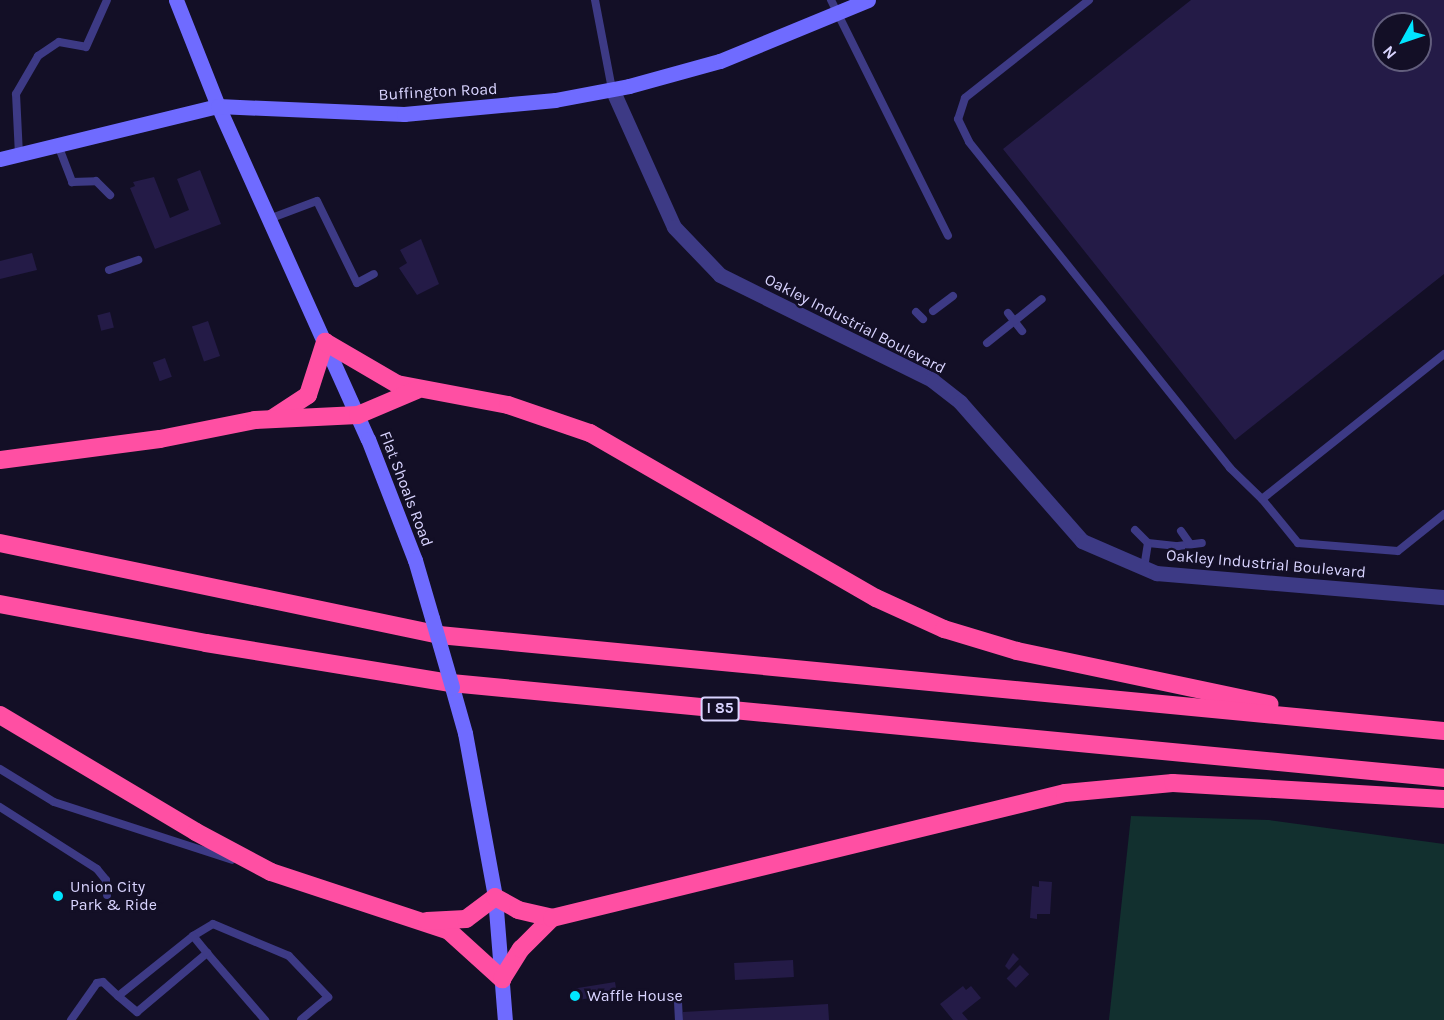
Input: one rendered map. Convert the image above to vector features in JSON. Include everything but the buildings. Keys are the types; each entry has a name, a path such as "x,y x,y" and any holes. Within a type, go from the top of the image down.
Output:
{"highway":[{"path":"273,418 308,395 325,342 382,378 417,390 508,405 590,433 876,598 944,629 1017,651 1356,722"},
{"path":"0,460 160,439 273,418 358,415 417,390"},
{"path":"0,543 439,635 1444,731"},
{"name":"I 85","path":"0,604 206,643 451,683 1444,778"},
{"path":"0,715 196,832 271,872 427,921 449,931 502,979 521,949 552,918"},
{"path":"427,921 466,918 495,897 518,910 552,918 1065,794 1173,783 1444,799"}],"street":[{"name":"Flat Shoals Road","path":"176,0 218,106 358,415 415,560 465,733 495,897 505,1020"},
{"name":"Buffington Road","path":"0,159 218,106 404,114 544,102 612,89 720,61 834,7 868,0"},
{"name":"Oakley Industrial Boulevard","path":"612,89 674,226 720,275 932,380 968,411 1082,541 1156,573 1242,582 1444,597"}],"lane":[{"path":"19,155 16,94 38,56 59,42 86,47 107,0"},
{"path":"595,0 612,89"},
{"path":"1089,0 965,98 957,119 969,142 1208,440 1262,499 1298,543 1398,551 1444,514"},
{"path":"834,7 948,236"},
{"path":"58,145 72,182 96,181 110,195"},
{"path":"269,219 317,201 357,283 374,274"},
{"path":"109,270 138,260"},
{"path":"933,311 952,296"},
{"path":"987,343 1042,299"},
{"path":"916,312 923,319"},
{"path":"1008,313 1022,332"},
{"path":"1262,499 1444,354"},
{"path":"1136,530 1148,543 1202,543"},
{"path":"1181,531 1190,544"},
{"path":"1144,568 1148,543"},
{"path":"0,769 54,802 271,872"},
{"path":"0,807 97,868 106,880 107,895"},
{"path":"118,996 193,936 213,924 289,956 328,997 301,1020"},
{"path":"193,936 265,1020"},
{"path":"71,1020 97,983 103,982 136,1012 207,953"},
{"path":"678,1002 679,1020"}],"green space":[{"path":"1131,816 1269,820 1444,844 1444,1020 1109,1020"}],"place":[{"name":"Union City Park & Ride","path":"58,896"},
{"name":"Waffle House","path":"575,996"}]}
